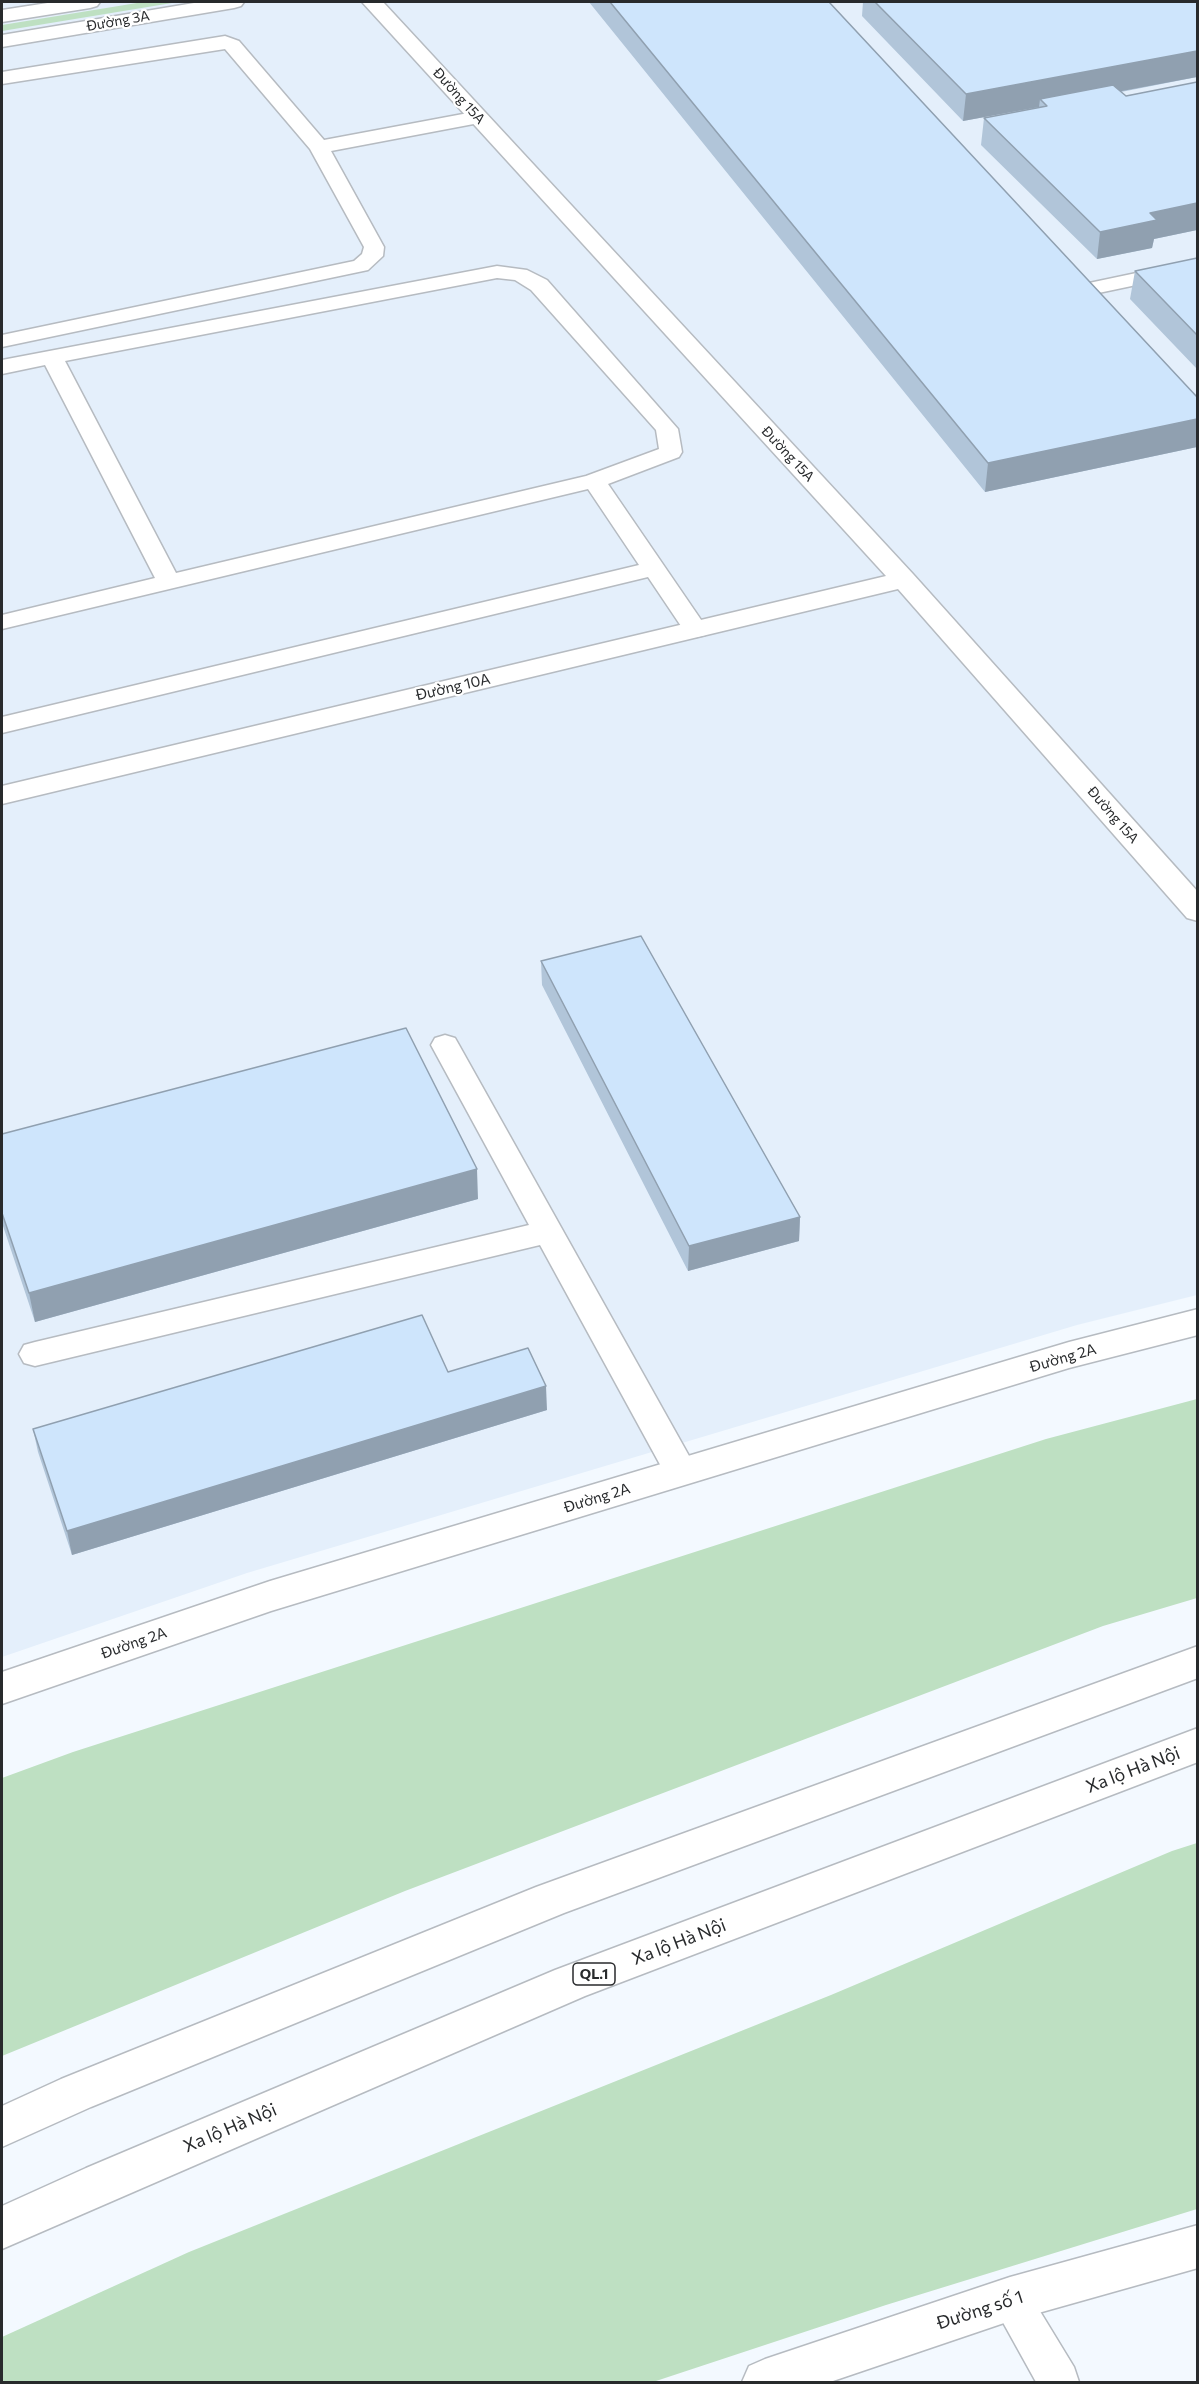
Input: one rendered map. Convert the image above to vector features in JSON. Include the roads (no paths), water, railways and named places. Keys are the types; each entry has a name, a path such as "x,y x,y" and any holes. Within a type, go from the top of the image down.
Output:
{"main road":[{"name":"Đường 3A","path":"2,16 90,2"},
{"name":"Đường 3A","path":"2,41 234,2"},
{"name":"Đường 15A","path":"372,2 904,580 1197,911"},
{"name":"Đường 10A","path":"2,795 904,580"},
{"name":"Đường 2A","path":"2,1688 270,1596 1077,1353 1197,1322"},
{"path":"2,2127 76,2093 550,1900 1197,1662"},
{"name":"Xa lộ Hà Nội","path":"2,2228 101,2183 570,1983 1197,1745"},
{"name":"Đường số 1","path":"765,2382 1010,2300 1197,2246"}],"lane":[{"path":"2,78 225,42 232,45 319,147 375,247 372,256 361,267 2,341"},
{"path":"319,147 479,117"},
{"path":"1089,289 1197,266"},
{"path":"1073,271 1104,306"},
{"path":"2,367 497,272 520,274 539,285 667,429 671,452 594,482 2,622"},
{"path":"52,357 169,583"},
{"path":"594,482 656,568 696,630"},
{"path":"2,725 656,568"},
{"path":"445,1045 681,1472"},
{"path":"35,1354 548,1232"},
{"path":"1010,2300 1059,2382"}]}
